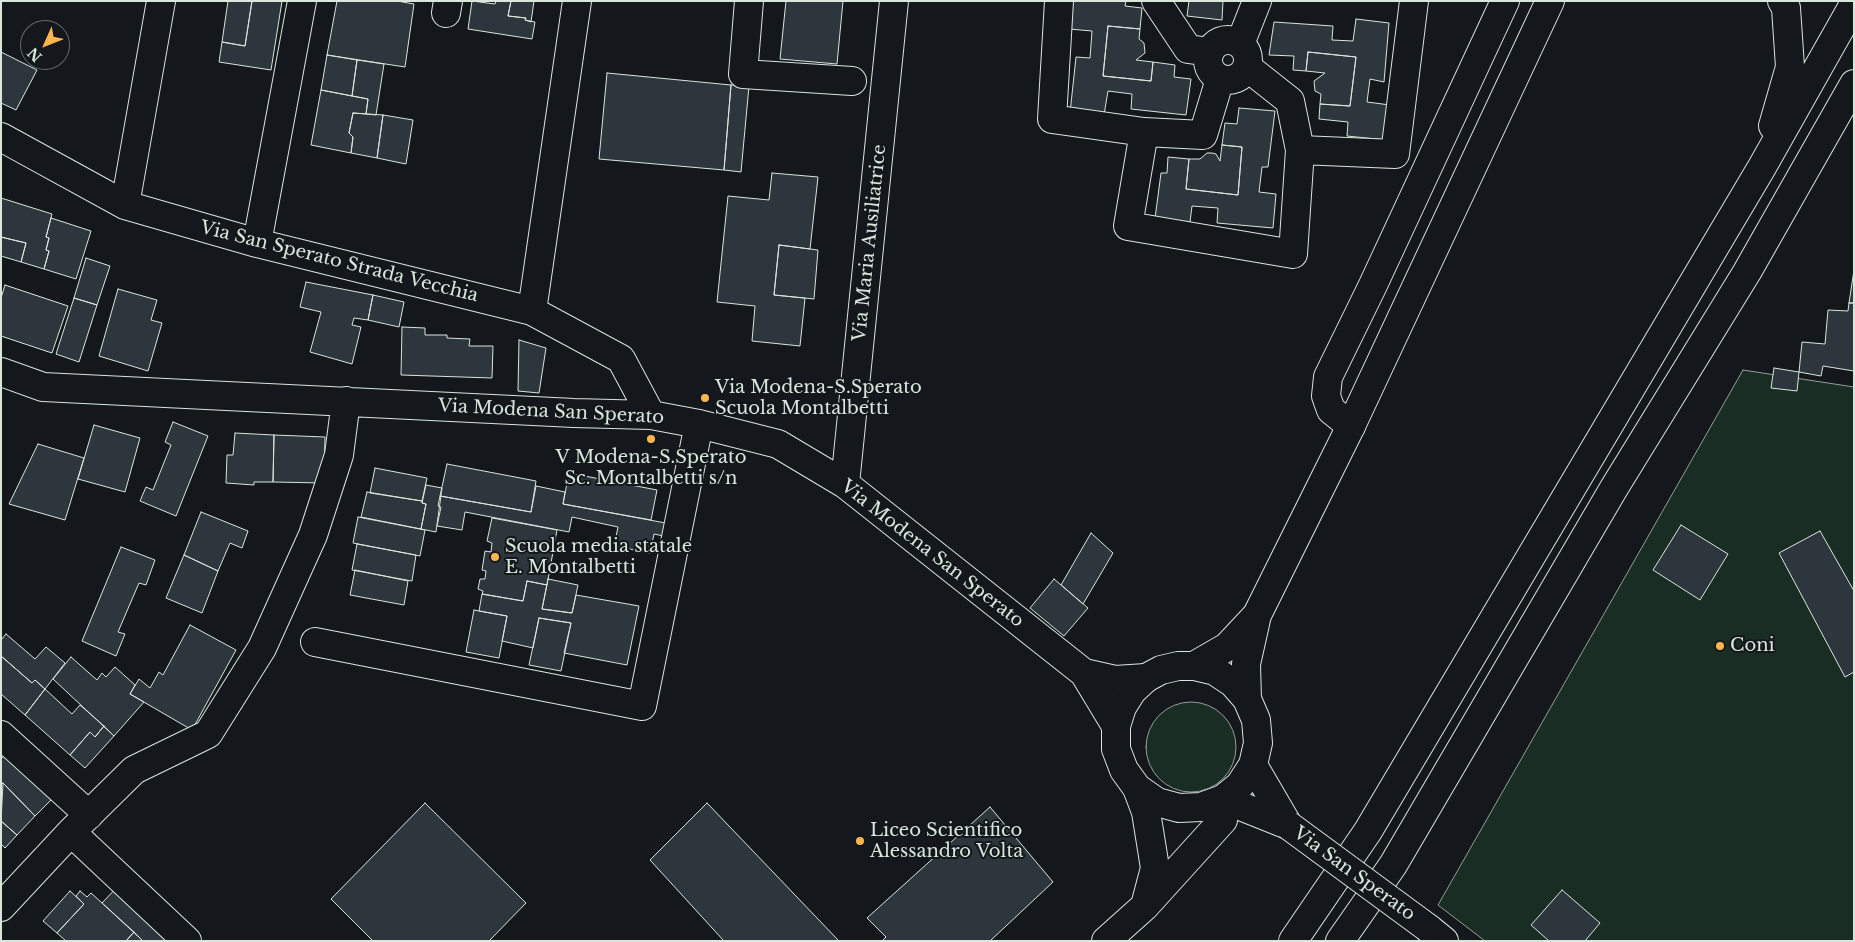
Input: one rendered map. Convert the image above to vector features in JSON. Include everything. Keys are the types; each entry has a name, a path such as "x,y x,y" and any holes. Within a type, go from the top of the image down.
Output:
{"main road":[{"path":"125,205 161,1"},
{"path":"257,243 302,1"},
{"path":"532,311 577,1"},
{"path":"749,1 743,74 852,81"},
{"name":"Via Maria Ausiliatrice","path":"845,484 894,1"},
{"path":"1059,1 1052,119 1144,132 1202,135 1220,79"},
{"path":"1156,1 1188,49 1210,52"},
{"path":"1144,132 1128,226 1293,254 1300,150 1290,101 1244,55 1226,40 1214,46 1210,52 1208,62 1210,69 1220,79 1232,80 1239,78 1244,55 1257,1"},
{"path":"1351,426 1331,410 1326,396 1328,378 1505,1"},
{"path":"1247,699 1246,664 1258,615 1351,426 1550,1"},
{"path":"1762,167 1790,67 1786,8 1782,1"},
{"path":"1300,150 1395,154 1408,2"},
{"path":"1293,941 1368,831 1762,167 1854,4"},
{"path":"1340,941 1393,865 1614,488 1747,272 1854,84"},
{"name":"Via San Sperato Strada Vecchia","path":"1,137 125,205 257,243 532,311 622,359 651,415"},
{"name":"Via Modena San Sperato","path":"1,372 43,387 574,413 651,415 699,424 778,444 845,484 1084,674"},
{"path":"1,907 80,823 134,770 208,734 262,648 312,535 339,455 346,401"},
{"path":"315,642 642,706 699,424"},
{"path":"1194,666 1227,647 1258,615"},
{"path":"1194,666 1215,672 1233,683 1247,699 1256,720 1258,743 1252,765 1240,784 1223,799 1201,807 1179,808 1157,802 1138,788 1124,770 1119,756 1116,726 1122,707 1132,691 1146,678 1169,668 1194,666"},
{"path":"1084,674 1115,680 1146,678"},
{"path":"1084,674 1116,726"},
{"path":"1,735 187,941"},
{"path":"1252,765 1288,825"},
{"path":"1138,788 1146,812 1155,868 1145,906"},
{"path":"1223,799 1288,825"},
{"path":"1106,941 1145,906 1223,820 1223,799"},
{"name":"Via San Sperato","path":"1288,825 1436,934"}],"green space":[{"name":"Coni","path":"1743,370 1854,387 1854,941 1485,941 1438,905"},
{"path":"1191,702 1208,706 1223,715 1232,730 1236,747 1232,764 1223,779 1208,788 1191,792 1174,788 1159,779 1150,764 1146,747 1150,730 1159,715 1174,706"}],"building":[{"path":"228,1 252,1 245,46 222,42"},
{"path":"252,1 282,1 271,70 219,62 222,42 245,46"},
{"path":"337,1 397,1 414,4 405,67 327,55"},
{"path":"472,1 495,4 496,1 511,1 508,16 526,18 525,20 535,22 532,39 468,29"},
{"path":"511,1 534,1 531,22 525,20 526,18 508,16"},
{"path":"786,1 843,1 837,64 780,59"},
{"path":"1073,1 1126,1 1125,6 1142,8 1140,29 1108,26 1103,76 1151,81 1153,62 1175,65 1174,77 1191,79 1186,115 1131,109 1132,94 1108,91 1104,115 1070,113 1076,57 1090,58 1092,31 1069,29"},
{"path":"1189,1 1223,1 1222,20 1187,16"},
{"path":"1356,19 1389,23 1384,82 1370,79 1367,102 1390,105 1386,140 1347,136 1348,122 1319,119 1320,104 1350,106 1356,57 1308,52 1306,71 1293,70 1294,56 1269,55 1274,22 1333,26 1332,40 1353,41"},
{"path":"1108,26 1140,29 1139,39 1144,43 1145,53 1136,60 1153,62 1151,81 1103,76"},
{"path":"1,52 20,62 20,70 37,70 16,110 1,103"},
{"path":"1308,52 1356,57 1350,106 1320,104 1321,94 1315,91 1314,81 1325,73 1306,71"},
{"path":"327,55 357,60 352,96 321,90"},
{"path":"357,60 384,64 376,115 366,114 368,99 352,96"},
{"path":"607,73 731,85 724,170 599,159"},
{"path":"731,85 749,86 741,172 724,170"},
{"path":"321,90 368,99 366,114 353,113 349,133 353,137 351,153 311,145"},
{"path":"1239,108 1275,111 1268,167 1262,167 1259,192 1276,194 1273,228 1217,223 1218,208 1192,206 1189,230 1154,226 1161,173 1167,173 1168,157 1189,159 1186,189 1238,195 1242,147 1222,145 1225,123 1237,124"},
{"path":"353,113 383,115 377,158 351,153 353,137 349,133"},
{"path":"383,115 413,120 406,164 377,158"},
{"path":"1222,145 1242,147 1238,195 1186,189 1189,159 1200,159 1207,153 1212,153 1216,154 1220,161"},
{"path":"772,173 818,177 810,249 779,245 774,295 805,298 800,346 752,341 755,306 717,302 728,196 769,200"},
{"path":"1,198 52,214 46,237 49,238 46,250 49,251 44,269 21,262 26,243 1,237"},
{"path":"51,218 91,231 76,279 44,269 49,251 46,250 49,238 46,237"},
{"path":"1,237 26,243 21,262 1,256"},
{"path":"779,245 818,250 814,299 774,295"},
{"path":"86,258 110,266 97,305 74,298"},
{"path":"1854,270 1854,303 1849,303"},
{"path":"306,282 373,295 368,320 354,318 352,325 361,327 352,364 310,352 321,312 300,307"},
{"path":"5,285 68,306 52,353 1,336 1,298"},
{"path":"118,289 157,300 151,320 162,323 148,371 99,356"},
{"path":"373,295 404,302 399,327 368,320"},
{"path":"74,298 97,305 79,362 56,354"},
{"path":"1849,303 1854,303 1854,371 1823,366 1821,376 1799,372 1802,342 1825,344 1828,310 1848,311"},
{"path":"402,327 425,328 425,335 447,335 447,338 470,339 469,346 493,346 492,378 401,375"},
{"path":"519,340 546,348 539,393 518,391"},
{"path":"1774,368 1799,372 1797,391 1771,388"},
{"path":"173,422 208,436 176,516 140,501 146,487 153,490 171,445 165,442"},
{"path":"94,425 140,438 125,492 78,479"},
{"path":"235,433 274,435 273,482 254,482 254,485 226,483 227,455 233,455"},
{"path":"274,435 325,437 324,483 273,482"},
{"path":"38,444 84,458 65,520 9,504"},
{"path":"447,464 536,481 531,512 440,496"},
{"path":"375,468 427,478 422,501 370,493"},
{"path":"569,473 657,490 651,520 563,504"},
{"path":"426,485 442,488 436,532 421,529 426,504 422,503"},
{"path":"536,486 565,492 563,504 671,524 668,537 654,534 650,553 614,546 618,527 572,517 569,532 465,512 462,530 437,526 441,507 438,506 440,496 531,512"},
{"path":"367,492 422,501 422,503 426,504 421,529 361,517"},
{"path":"201,512 248,531 242,548 230,543 218,571 184,555"},
{"path":"358,517 425,530 420,556 353,543"},
{"path":"492,518 557,530 547,585 527,581 523,601 482,594 483,591 478,589 480,579 485,579 486,571 482,570 485,551 491,552 492,543 487,541"},
{"path":"1681,525 1728,554 1700,600 1653,570"},
{"path":"1820,531 1854,591 1854,672 1845,677 1779,553"},
{"path":"1091,533 1113,553 1083,604 1061,585"},
{"path":"357,544 416,555 412,581 352,570"},
{"path":"121,547 155,560 146,585 139,583 118,632 125,634 116,656 82,641"},
{"path":"184,555 218,571 202,613 166,598"},
{"path":"355,570 408,581 404,605 350,595"},
{"path":"548,579 578,585 572,613 542,609"},
{"path":"1054,579 1088,608 1064,636 1030,608"},
{"path":"527,581 547,585 542,609 572,613 576,595 639,606 627,665 564,653 571,623 539,618 533,648 502,641 507,616 479,611 482,594 523,601"},
{"path":"474,610 507,616 499,658 466,652"},
{"path":"539,618 571,623 561,671 529,665"},
{"path":"190,625 236,650 192,730 130,694 139,679 150,688 159,672 163,675"},
{"path":"6,634 35,659 46,647 65,663 45,689 35,680 32,683 1,656 1,640"},
{"path":"1,656 32,683 35,680 45,689 25,715 1,694"},
{"path":"71,657 97,680 102,673 106,677 115,667 135,685 130,694 144,702 114,736 53,679"},
{"path":"45,689 72,714 80,705 104,726 95,737 90,732 70,755 25,715"},
{"path":"104,726 114,736 85,768 70,755 90,732 95,737"},
{"path":"5,755 51,800 35,816 3,783 1,785 1,759"},
{"path":"3,783 35,816 17,835 1,821"},
{"path":"425,803 526,903 489,941 373,941 331,899"},
{"path":"707,803 839,941 724,941 650,860"},
{"path":"990,807 1053,882 990,941 882,941 886,937 867,918"},
{"path":"1,821 17,835 5,848 1,844"},
{"path":"119,885 175,941 143,941 102,903"},
{"path":"1562,890 1600,923 1585,941 1549,941 1531,925"},
{"path":"70,891 84,904 57,933 43,921"},
{"path":"80,891 87,897 91,893 134,932 126,941 66,941 57,933 84,904 76,896"},
{"path":"134,932 143,941 126,941"}],"place":[{"name":"Via Modena-S.Sperato Scuola Montalbetti","path":"705,398"},
{"name":"V Modena-S.Sperato Sc. Montalbetti s/n","path":"651,439"},
{"name":"Scuola media statale E. Montalbetti","path":"495,557"},
{"name":"Coni","path":"1720,646"},
{"name":"Liceo Scientifico Alessandro Volta","path":"860,841"}]}
